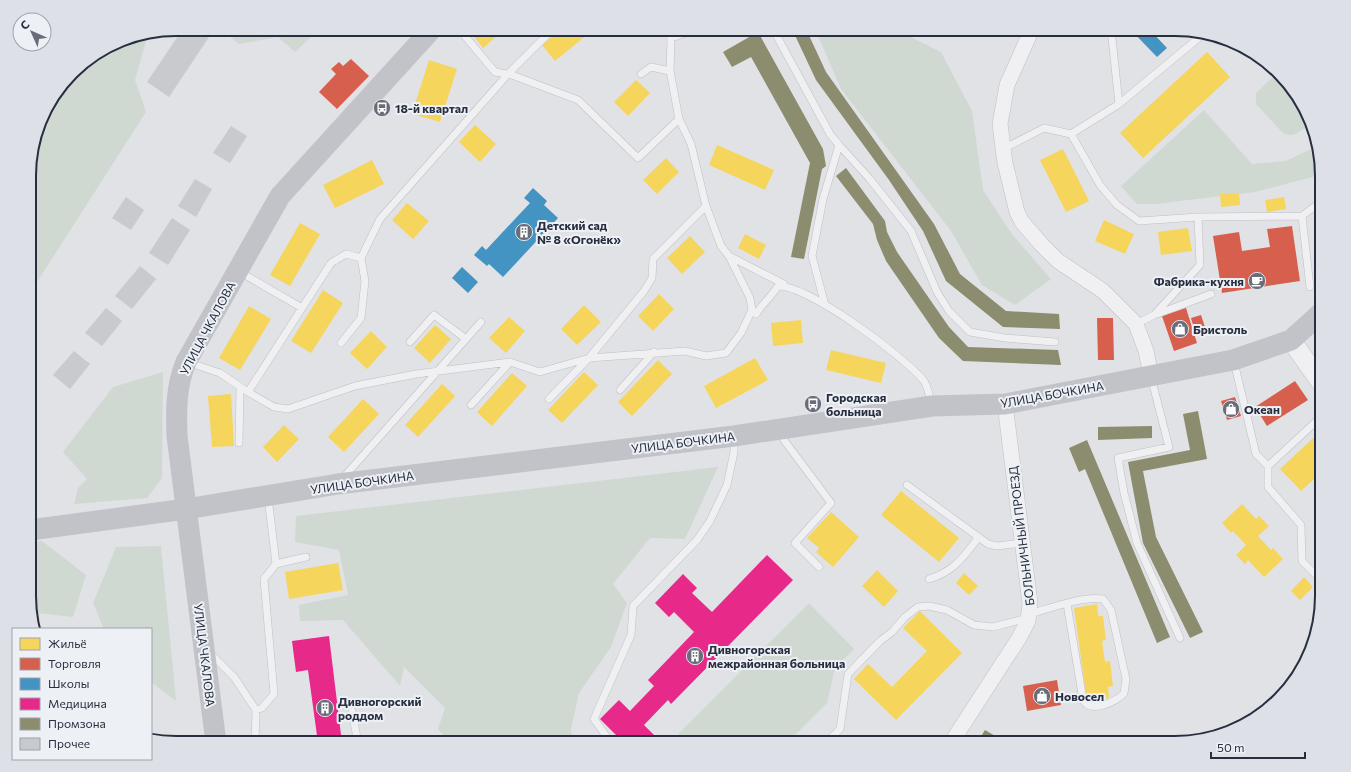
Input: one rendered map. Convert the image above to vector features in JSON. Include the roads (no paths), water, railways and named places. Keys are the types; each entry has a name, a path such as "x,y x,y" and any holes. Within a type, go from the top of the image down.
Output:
{"main road":[{"name":"УЛИЦА ЧКАЛОВА","path":"215,736 177,436 176,401 180,377 186,362 280,196 426,36"},
{"name":"УЛИЦА БОЧКИНА","path":"36,529 186,509 338,484 734,436 932,406 1005,404 1233,360 1291,340 1315,318"}],"street":[{"path":"1029,36 1007,85 1000,124 1002,149 1010,188 1022,222 1042,246 1058,261 1103,291 1136,324 1146,351 1151,375"},
{"path":"1291,340 1315,374"},
{"name":"БОЛЬНИЧНЫЙ ПРОЕЗД","path":"956,736 1019,638 1029,616 1022,543 1005,404"}],"lane":[{"path":"466,36 495,72 508,74 578,100 638,158 679,119"},
{"path":"341,343 361,318 365,281 361,258 380,218 508,74 546,36"},
{"path":"186,362 220,373 274,407 288,409 356,386 416,374 510,362 540,372 589,358 654,352 685,351 706,356 726,353 741,333 752,310 750,298 729,256 721,246 706,206 691,144 679,119 670,71 670,38 676,36"},
{"path":"777,36 830,134 869,178 911,231 937,292 949,310 970,332 1005,338 1055,342"},
{"path":"1112,36 1119,104"},
{"path":"1002,149 1044,128 1071,134 1119,104 1198,38"},
{"path":"641,74 651,67 670,71"},
{"path":"1071,134 1100,184 1117,206 1139,221 1198,217 1302,216 1315,206"},
{"path":"825,305 812,256 823,199 839,145"},
{"path":"549,399 589,358 644,291 652,278 653,259 706,206"},
{"path":"1302,216 1310,287"},
{"path":"1154,315 1200,265 1198,217"},
{"path":"248,392 331,263 346,254 361,258"},
{"path":"729,256 825,305 900,357 924,382 932,406"},
{"path":"238,270 302,308"},
{"path":"752,310 756,314 763,304 772,296 778,286 786,286"},
{"path":"1136,324 1154,315 1211,294"},
{"path":"410,342 434,314 466,340"},
{"path":"338,484 482,322"},
{"path":"620,390 654,352"},
{"path":"1233,360 1256,454 1268,466 1268,487 1301,525 1302,561 1315,574"},
{"path":"471,405 510,362"},
{"path":"1151,375 1169,447 1118,458 1124,493 1138,543 1180,638"},
{"path":"239,443 240,387"},
{"path":"1268,466 1315,422"},
{"path":"776,429 831,503 795,543 819,567"},
{"path":"606,736 594,719 631,635 633,606 697,540 710,521 727,485 734,452 734,436"},
{"path":"907,485 988,544 997,546 1022,543"},
{"path":"268,496 276,564"},
{"path":"929,579 943,575 957,565 979,537"},
{"path":"256,710 262,708 274,694 264,579 276,564 306,557"},
{"path":"833,736 840,729 848,674 880,641 892,632 905,617 918,607 929,606 947,610 974,625 993,627 1067,604 1095,598 1103,599 1109,605 1126,679 1124,693 1115,702 1092,707 1087,706 1083,700 1067,604"},
{"path":"204,647 234,677 256,710 255,736"},
{"path":"352,711 357,736"}],"place":[{"name":"18-й квартал","path":"382,108"},
{"name":"Детский сад № 8 «Огонёк»","path":"524,232"},
{"name":"Фабрика-кухня","path":"1257,281"},
{"name":"Бристоль","path":"1180,329"},
{"name":"Городская больница","path":"813,404"},
{"name":"Океан","path":"1231,409"},
{"name":"Дивногорская межрайонная больница","path":"695,656"},
{"name":"Новосел","path":"1042,696"},
{"name":"Дивногорский роддом","path":"325,708"}]}
